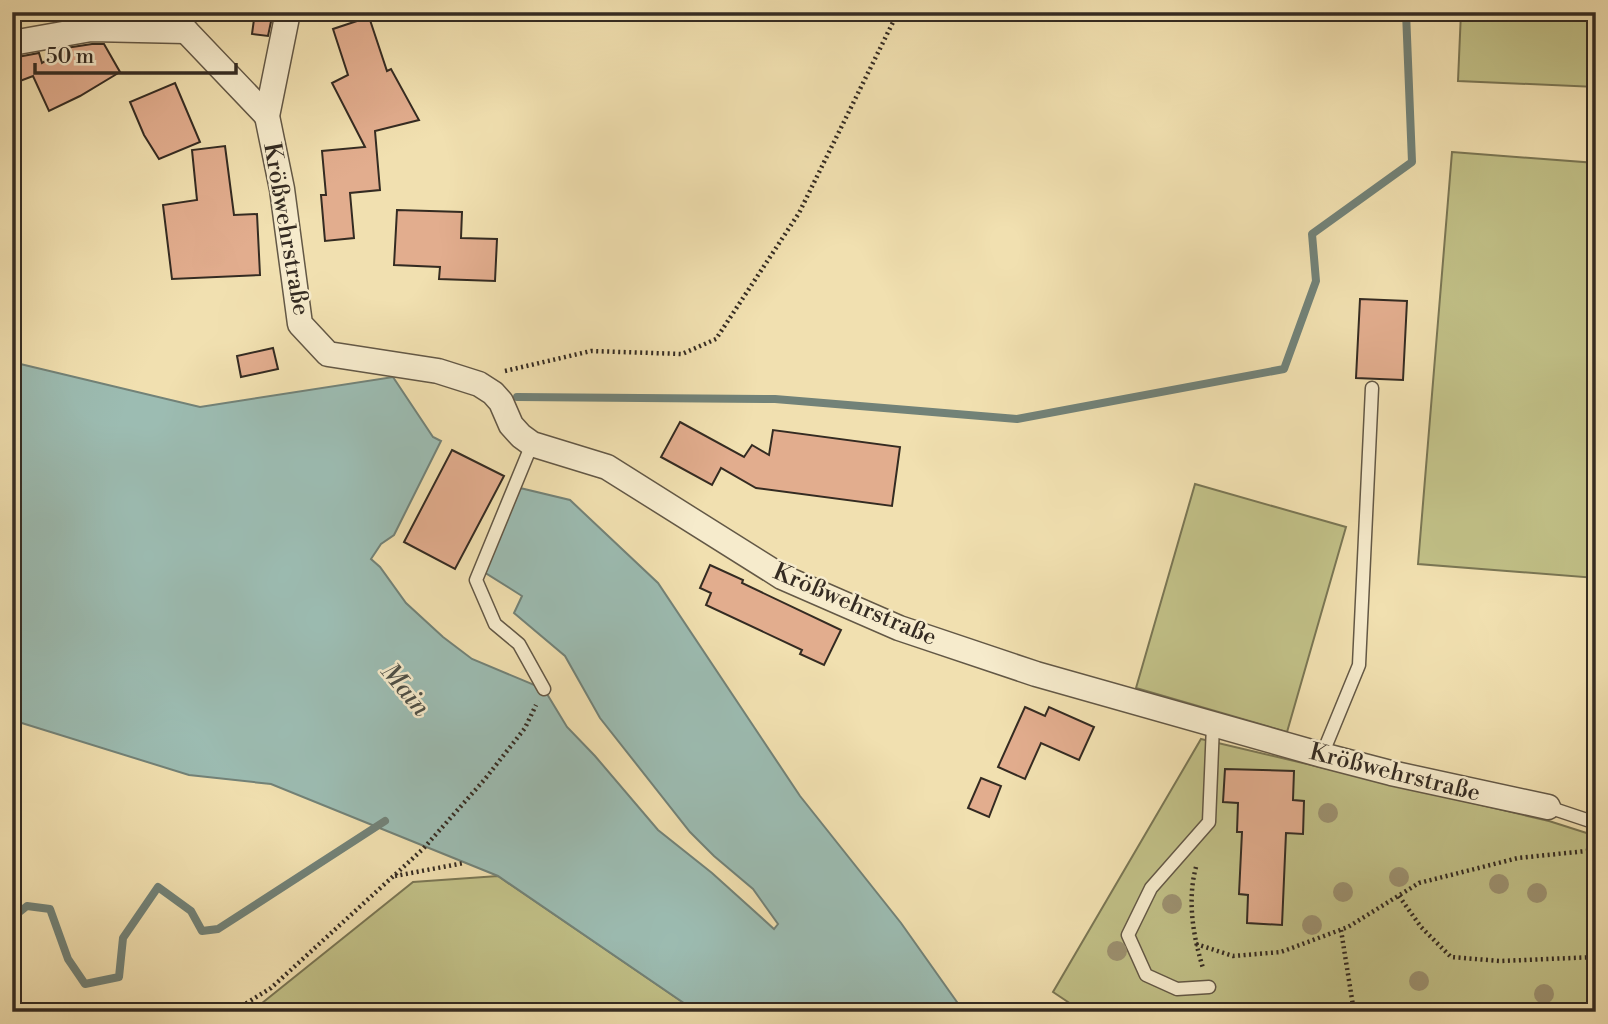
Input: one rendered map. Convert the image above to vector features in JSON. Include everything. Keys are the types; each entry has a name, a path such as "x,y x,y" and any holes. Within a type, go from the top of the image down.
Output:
{"street":[{"name":"Krößwehrstraße","path":"288,12 267,116 282,189 300,324 328,354 438,371 479,384 502,402 511,425 533,444 607,467 782,577 899,628 1036,674 1213,725 1391,773 1548,807"},
{"name":"Krößwehrstraße","path":"188,22 267,116"},
{"path":"12,43 91,29 188,22"}],"lane":[{"path":"1322,755 1359,665 1372,387"},
{"path":"533,444 476,580 495,624 519,644 544,689"},
{"path":"1209,987 1177,989 1146,975 1128,935 1151,888 1209,822 1213,725"},
{"path":"1548,807 1596,823"}],"path":[{"path":"479,384 497,373 591,351 682,354 716,339 799,213 898,12"},
{"path":"232,1012 271,988 428,843 485,779 525,728 544,689"},
{"path":"1198,861 1191,887 1196,944 1233,957 1281,952 1341,929 1419,883 1518,858 1596,850"},
{"path":"394,877 464,863"},
{"path":"1399,896 1422,927 1451,957 1500,961 1596,957"},
{"path":"1341,929 1354,1012"},
{"path":"12,1001 33,1012"}],"shaded area":[{"path":"1461,12 1596,12 1596,87 1458,81"},
{"path":"1452,152 1596,163 1596,578 1418,564"},
{"path":"1195,484 1346,527 1287,732 1136,688"},
{"path":"1201,739 1549,821 1596,836 1596,1012 1083,1012 1053,992"},
{"path":"498,876 697,1012 574,1012 569,1008 565,1012 251,1012 413,882"}],"water":[{"name":"Main","path":"12,362 200,407 393,377 433,437 441,441 394,535 381,544 371,559 406,603 472,659 544,689 567,727 658,830 712,873 774,929 778,924 753,889 690,832 600,718 565,656 514,613 522,596 484,572 520,488 570,500 658,583 800,796 901,923 964,1012 697,1012 498,876 271,784 189,775 12,720"}],"building":[{"path":"255,12 273,12 268,36 252,34"},
{"path":"369,17 387,71 391,69 419,120 375,131 380,190 350,193 354,238 325,241 321,195 326,195 322,151 365,147 332,83 348,75 333,29"},
{"path":"104,44 120,72 80,96 49,111 33,76 12,84 12,58 39,53 42,63 66,48"},
{"path":"175,83 200,142 159,159 144,135 130,102"},
{"path":"225,146 234,215 257,214 260,275 172,279 163,205 197,200 192,150"},
{"path":"397,210 462,212 461,238 497,239 495,281 439,279 440,267 394,265"},
{"path":"1360,299 1407,301 1403,380 1356,378"},
{"path":"273,348 278,369 241,377 237,356"},
{"path":"680,422 744,457 752,445 769,455 773,430 900,447 892,506 756,488 721,468 712,485 661,457"},
{"path":"452,450 504,476 455,569 404,542"},
{"path":"710,565 841,630 824,665 800,654 802,650 706,605 711,593 700,588"},
{"path":"1025,707 1045,716 1049,707 1094,727 1079,760 1041,743 1025,779 998,767"},
{"path":"1225,769 1294,771 1293,800 1304,801 1303,834 1286,833 1282,925 1247,923 1248,895 1239,894 1242,832 1237,832 1238,803 1223,802"},
{"path":"981,778 1001,786 989,817 968,808"}],"waterway":[{"path":"517,397 775,399 1017,419 1284,369 1316,281 1312,234 1412,162 1406,12"},
{"path":"12,918 27,906 50,909 68,959 85,984 119,977 123,938 158,887 191,911 202,931 218,929 385,821"}]}
